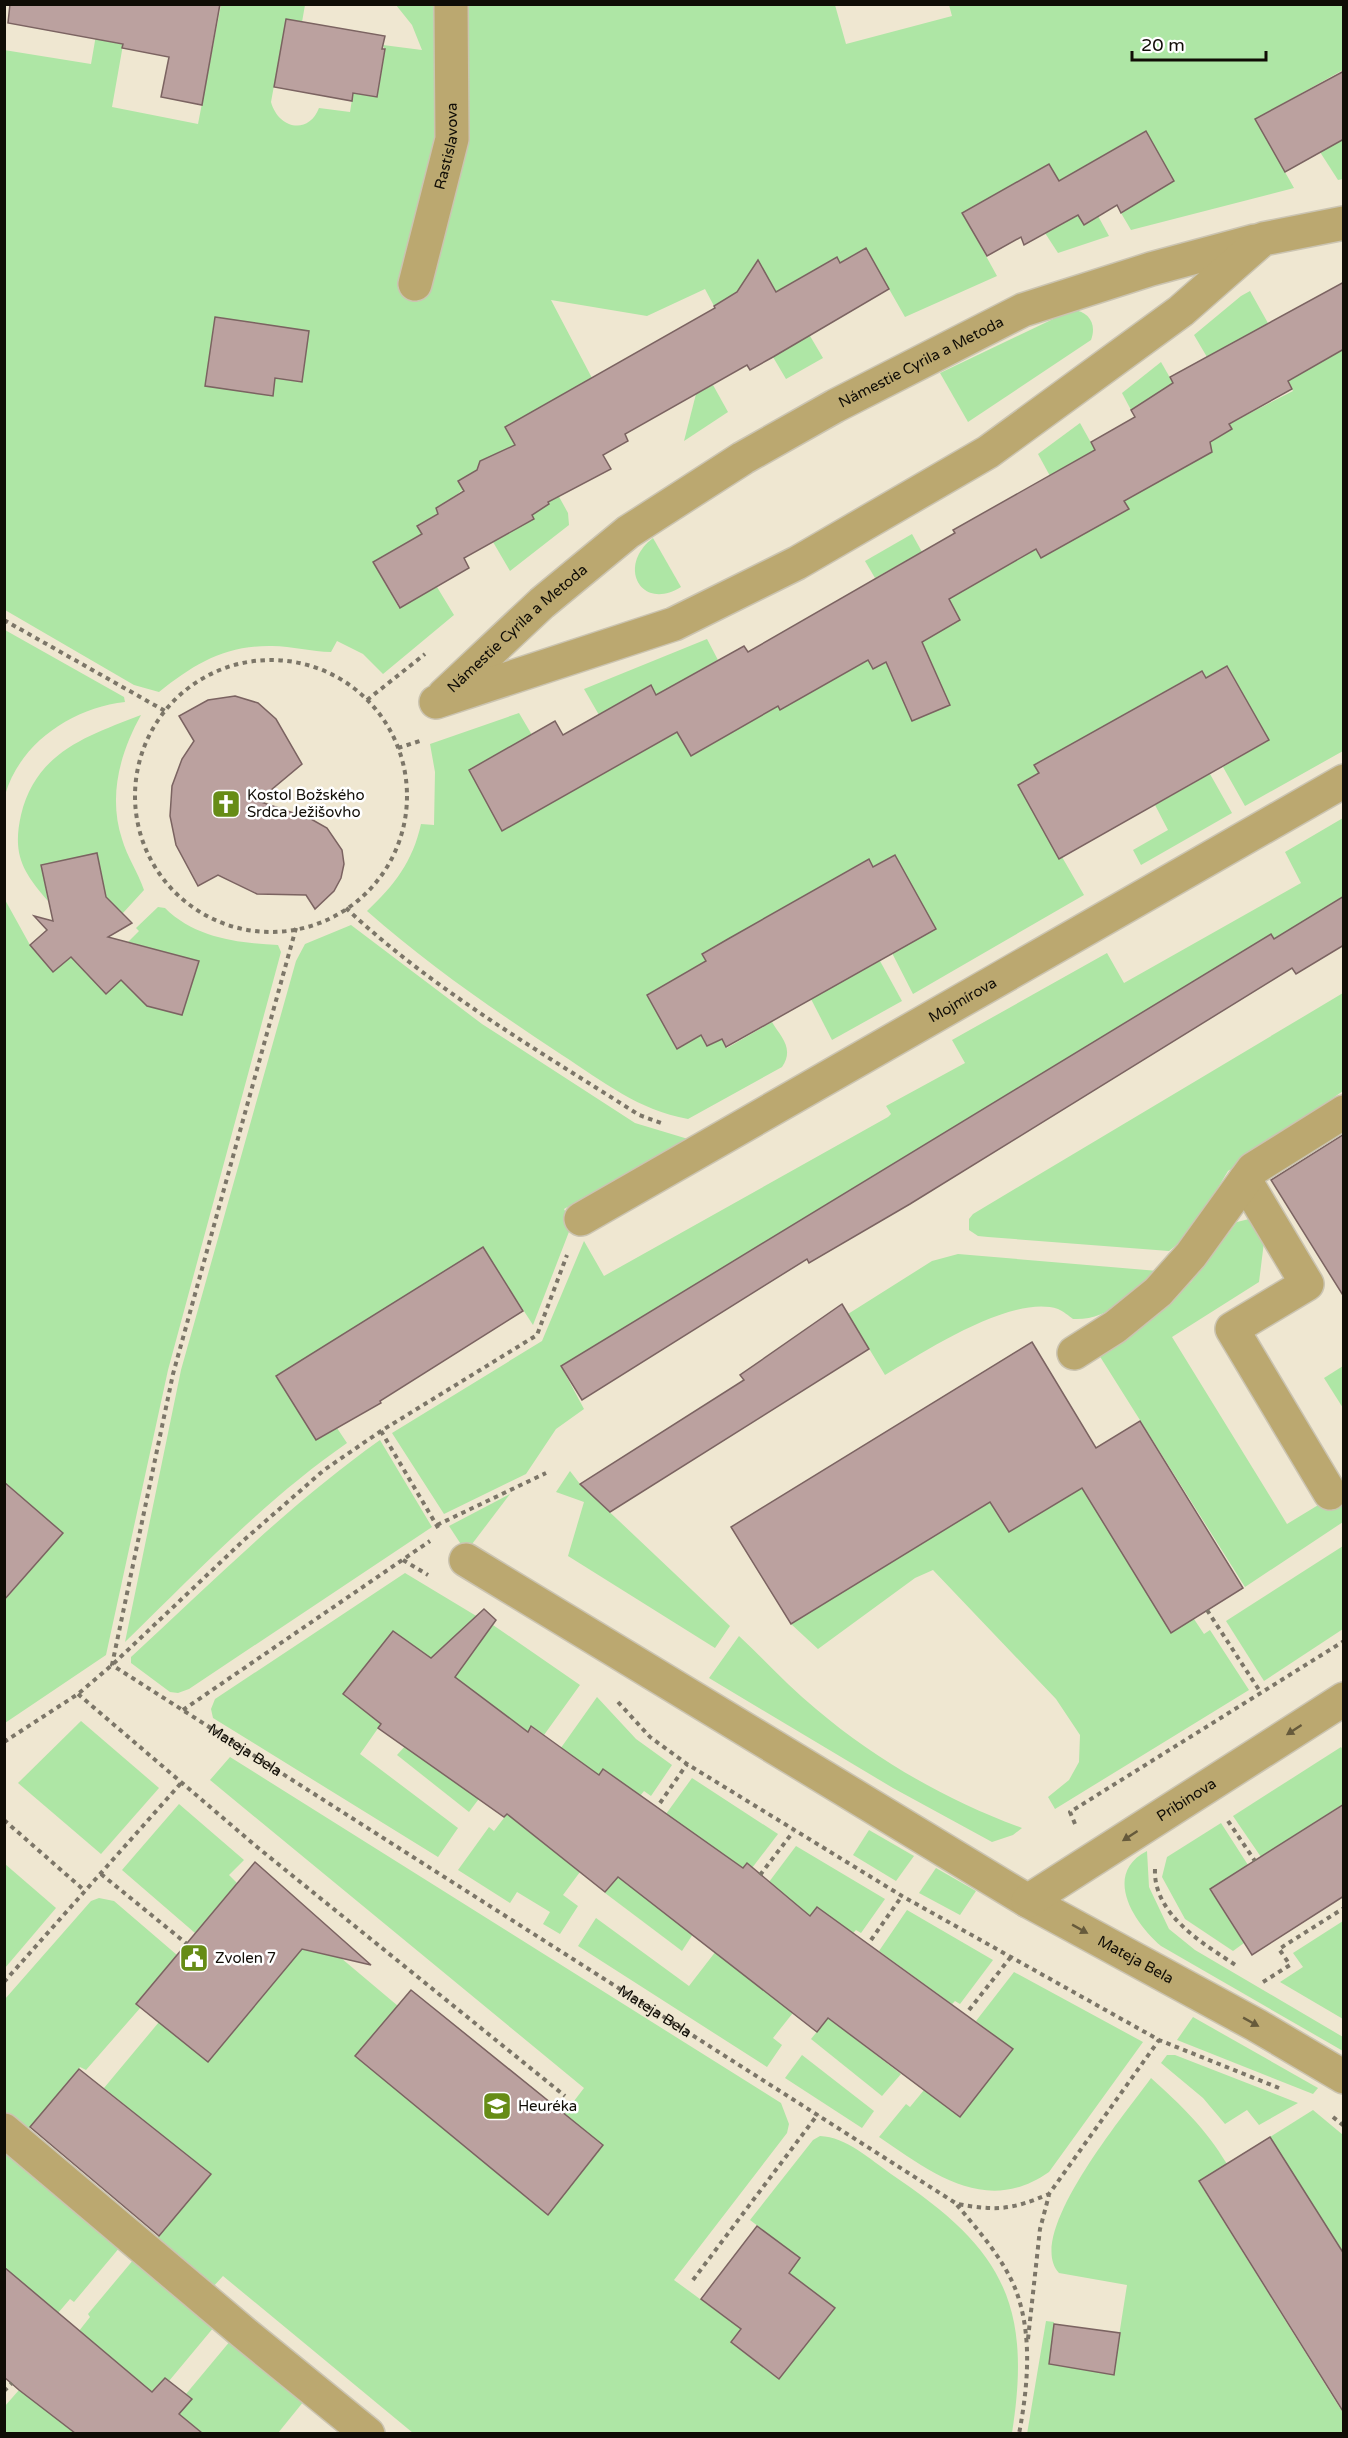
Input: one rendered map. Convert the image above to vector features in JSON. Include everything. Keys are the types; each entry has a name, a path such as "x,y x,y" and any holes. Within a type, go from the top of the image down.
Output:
{"street":[{"name":"Rastislavova","path":"415,284 452,139 451,4"},
{"name":"Námestie Cyrila a Metoda","path":"1263,239 1181,311 988,452 797,563 674,624 436,702 542,603 628,532 743,458 835,406 1023,310 1151,269 1263,239 1344,223"},
{"name":"Mojmírova","path":"581,1219 1344,781"},
{"path":"1074,1353 1115,1328 1158,1292 1191,1255 1253,1169 1344,1112"},
{"path":"1245,1180 1307,1284 1232,1329 1330,1493"},
{"name":"Mateja Bela","path":"466,1560 1028,1901 1256,2025 1344,2077"},
{"name":"Pribinova","path":"1028,1901 1344,1699"},
{"path":"4,2130 244,2333 369,2433"}],"path":[{"path":"4,620 165,711"},
{"path":"265,660 296,662 324,670 351,686 374,707 391,732 402,759 407,790 405,820 396,849 381,876 360,898 346,908 307,927 277,932 246,929 217,920 191,906 168,885 150,860 140,831 135,802 137,771 146,742 165,711 181,693 206,676 235,665 265,660"},
{"path":"346,908 429,977 498,1025 639,1115 675,1126"},
{"path":"112,1665 173,1374 296,928"},
{"path":"4,1742 78,1694 112,1665 244,1540 324,1470 381,1431 537,1335 581,1219"},
{"path":"381,1431 434,1519"},
{"path":"437,1525 546,1473"},
{"path":"183,1710 432,1540"},
{"path":"403,1560 414,1566"},
{"path":"1207,1610 1261,1693"},
{"path":"1091,1861 1070,1812 1344,1641"},
{"name":"Mateja Bela","path":"112,1665 957,2204 993,2210 1021,2205 1049,2194"},
{"path":"78,1694 565,2096"},
{"path":"610,1694 650,1737 687,1764 793,1832 1010,1958 1160,2040 1281,2089"},
{"path":"660,1803 687,1764"},
{"path":"4,1982 182,1782"},
{"path":"1227,1818 1255,1861"},
{"path":"4,1820 86,1891"},
{"path":"760,1875 793,1832"},
{"path":"1156,1861 1155,1885 1177,1923 1198,1941 1245,1971"},
{"path":"101,1874 187,1944"},
{"path":"871,1940 902,1896"},
{"path":"1263,1982 1290,1965 1279,1949 1344,1908"},
{"path":"969,2010 1010,1958"},
{"path":"1254,1976 1273,1988"},
{"path":"1019,2433 1025,2403 1028,2344 1040,2229 1049,2194 1160,2040"},
{"path":"693,2280 818,2114"},
{"path":"1329,2114 1344,2126"},
{"path":"957,2204 1000,2260 1015,2288 1028,2344"},
{"path":"4,2391 12,2383"}],"green space":[{"path":"130,5 112,107 198,124 221,5 305,5 302,22 286,20 271,102 280,118 294,125 308,123 319,108 350,112 353,93 377,97 385,50 383,45 422,50 412,25 396,5 835,5 846,44 952,16 949,5 1344,5 1343,70 1255,119 1294,188 1131,230 1121,213 1174,181 1145,131 1059,181 1049,164 963,214 997,276 905,317 889,289 840,263 837,257 776,292 737,292 714,306 705,289 647,316 551,300 592,378 505,427 517,448 498,459 489,457 480,461 469,483 458,494 436,508 438,514 418,526 422,534 373,562 399,608 437,587 454,615 383,674 363,654 337,641 331,652 279,646 255,647 239,649 211,658 159,692 134,685 5,610 4,50 91,64 100,12"},
{"path":"1343,139 1343,179 1338,180 1320,152"},
{"path":"1075,214 1098,216 1109,236 1058,253 1045,233"},
{"path":"1250,291 1273,332 1263,337 1258,329 1207,357 1194,335"},
{"path":"1072,310 1083,313 1090,319 1093,329 1091,340 968,422 940,373"},
{"path":"803,324 823,358 786,379 773,357 802,340"},
{"path":"1343,349 1343,751 1245,806 1223,767 1269,740 1228,667 1206,678 1201,671 1034,765 1039,773 1018,785 1059,859 1062,857 1084,895 913,994 892,953 936,929 895,855 873,867 869,860 702,954 706,961 647,995 677,1049 701,1035 707,1046 722,1039 727,1048 772,1022 787,1048 786,1060 782,1067 688,1119 653,1109 607,1085 462,986 367,911 386,892 408,861 421,824 434,825 435,772 430,744 519,713 532,735 469,770 503,830 677,732 691,756 778,706 868,660 873,669 960,620 949,599 1036,549 1041,558 1129,508 1124,501 1212,452 1210,442 1232,429 1229,424 1293,391 1288,381"},
{"path":"1161,362 1173,383 1131,410 1122,393"},
{"path":"713,385 728,412 684,441 696,394"},
{"path":"1080,423 1095,450 1050,476 1038,454"},
{"path":"552,484 568,513 569,525 510,571 493,542 534,519 532,515 549,504 541,491"},
{"path":"912,534 922,552 875,578 865,561"},
{"path":"653,538 681,587 667,593 655,594 645,590 638,582 635,572 636,561 642,549"},
{"path":"5,630 124,697 125,702 86,712 51,731 23,759 12,776 5,795"},
{"path":"707,639 718,660 656,695 650,685 599,715 584,689"},
{"path":"141,715 122,760 118,775 116,807 124,846 144,890 112,925 97,853 41,865 48,901 26,872 19,852 19,829 28,793 38,776 51,761 83,739"},
{"path":"1210,774 1232,813 1141,865 1133,850 1168,830 1155,805"},
{"path":"1343,818 1343,898 1274,939 1271,934 561,1366 584,1409 556,1429 526,1474 444,1514 392,1433 542,1341 584,1241 604,1276 888,1117 891,1114 886,1106 965,1063 952,1040 1107,953 1124,983 1301,883 1285,852"},
{"path":"4,898 30,945 53,972 71,957 106,994 121,980 147,1005 181,1015 198,961 128,942 139,931 136,928 158,907 165,908 177,918 203,932 248,943 278,945 281,952 168,1370 106,1655 5,1723 5,1600 63,1533 7,1484 5,1486"},
{"path":"351,925 482,1024 635,1123 688,1139 564,1209 572,1224 533,1325 483,1248 276,1376 316,1440 337,1428 347,1443 259,1513 125,1642 181,1370 296,961 305,944"},
{"path":"880,961 902,1001 832,1040 811,999"},
{"path":"1343,993 1343,1091 1228,1171 1190,1234 1169,1251 978,1236 969,1230 969,1219 973,1214"},
{"path":"1253,1218 1264,1242 1259,1282 1172,1337 1287,1524 1343,1490 1343,1522 1245,1587 1099,1355 1191,1282 1237,1222"},
{"path":"958,1254 1158,1271 1120,1304 1098,1315 1073,1319 1058,1309 1039,1307 1017,1310 993,1317 969,1328 885,1375 848,1314 932,1261"},
{"path":"1343,1366 1343,1408 1324,1378"},
{"path":"380,1440 432,1527 189,1689 178,1693 170,1692 131,1663 131,1657 252,1544 315,1490"},
{"path":"1068,1466 1171,1632 1194,1619 1204,1634 1210,1630 1249,1690 1055,1809 1048,1797 1069,1780 1079,1762 1080,1735 1056,1699 933,1570 915,1578 818,1649 791,1624 990,1502 1009,1532 1060,1501"},
{"path":"570,1471 580,1484 730,1626 715,1648 568,1556 584,1502 556,1492"},
{"path":"510,1494 466,1552 449,1526"},
{"path":"1343,1546 1343,1629 1264,1681 1226,1621"},
{"path":"405,1573 478,1617 444,1662 434,1655 431,1658 393,1631 343,1694 381,1724 360,1754 458,1828 438,1857 213,1718 211,1709 215,1699"},
{"path":"493,1625 580,1685 544,1735 532,1726 528,1732 455,1677"},
{"path":"739,1636 806,1701 839,1728 888,1762 940,1792 1022,1828 1013,1835 992,1842 893,1788 709,1678"},
{"path":"597,1697 636,1739 672,1765 651,1796 644,1791 640,1796 604,1769 595,1780 558,1752"},
{"path":"81,1721 159,1788 101,1854 18,1783"},
{"path":"407,1744 481,1796 469,1812 397,1755"},
{"path":"1341,1747 1343,1750 1343,1804 1261,1857 1233,1816"},
{"path":"230,1757 781,2103 789,2124 787,2133 674,2280 741,2329 731,2343 779,2379 834,2308 789,2273 799,2258 750,2220 813,2140 820,2136 830,2137 857,2150 928,2201 959,2227 983,2253 1000,2281 1012,2312 1017,2347 1017,2387 1012,2433 413,2433 223,2276 212,2288 154,2241 210,2174 104,2088 159,2022 208,2062 279,1977 298,1948 341,1958 398,2006 355,2056 548,2214 603,2146 564,2114 584,2088 210,1780"},
{"path":"692,1778 778,1834 752,1868 743,1869 666,1814"},
{"path":"179,1804 244,1860 229,1875 237,1883 195,1933 122,1870"},
{"path":"507,1814 544,1844 591,1857 563,1895 578,1906 560,1934 543,1924 550,1912 517,1892 510,1903 458,1870 489,1827 494,1831"},
{"path":"1221,1823 1248,1865 1210,1890 1244,1943 1233,1951 1185,1919 1162,1877 1167,1857"},
{"path":"869,1830 914,1856 896,1881 853,1855"},
{"path":"796,1846 885,1899 861,1933 856,1930 853,1933 817,1907 808,1918 769,1882"},
{"path":"1147,1851 1149,1887 1169,1929 1195,1950 1343,2037 1343,2051 1161,1946 1151,1936 1133,1912 1125,1885 1126,1872 1134,1861"},
{"path":"5,1864 56,1908 5,1968"},
{"path":"936,1868 976,1891 960,1915 919,1893"},
{"path":"618,1877 693,1934 682,1951 605,1893"},
{"path":"99,1898 114,1901 177,1955 136,2003 141,2007 86,2070 80,2067 27,2132 5,2113 5,1999 91,1901"},
{"path":"907,1910 993,1960 960,2004 955,2001 952,2004 879,1951"},
{"path":"596,1918 689,1986 716,1951 804,1999 773,2038 782,2045 767,2067 578,1946"},
{"path":"1343,1921 1343,2019 1280,1982 1303,1967 1293,1953"},
{"path":"1014,1972 1143,2042 1049,2172 1026,2185 1003,2190 982,2190 939,2175 879,2137 906,2104 910,2107 924,2090 1012,2049 976,2021"},
{"path":"1193,2017 1318,2088 1313,2094 1177,2040"},
{"path":"828,2018 901,2074 882,2096 811,2039"},
{"path":"802,2055 874,2111 862,2128 785,2078"},
{"path":"1167,2055 1175,2055 1298,2103 1259,2125 1247,2110 1225,2124 1203,2098 1161,2063"},
{"path":"1151,2078 1192,2118 1227,2164 1199,2182 1343,2413 1343,2433 1027,2434 1046,2321 1054,2322 1049,2364 1113,2374 1127,2285 1059,2273 1052,2255 1055,2231 1082,2174"},
{"path":"1313,2110 1343,2135 1343,2254 1270,2137"},
{"path":"5,2148 120,2247 74,2302 70,2299 58,2313 5,2297"},
{"path":"134,2259 214,2327 169,2381 165,2378 152,2392 79,2331 90,2317 88,2314"},
{"path":"231,2340 304,2401 278,2433 202,2433 179,2414 192,2399 186,2394"},
{"path":"19,2390 27,2392 75,2433 5,2434 5,2406"}],"building":[{"path":"10,4 220,4 202,105 161,97 169,57 122,48 123,44 8,23"},
{"path":"286,19 385,36 377,97 353,93 352,101 274,87"},
{"path":"1344,71 1344,139 1285,172 1255,119"},
{"path":"1146,131 1174,181 1121,213 1117,205 1084,225 1078,215 1024,245 1021,237 987,256 962,213 1049,164 1059,181"},
{"path":"866,248 889,289 750,370 747,365 625,434 628,441 603,455 611,469 548,502 549,504 532,515 534,519 464,558 469,568 400,608 373,562 422,534 417,526 438,514 436,508 464,491 458,481 477,470 480,461 515,445 505,427 715,308 714,306 737,292 758,260 776,292 837,257 840,263"},
{"path":"1344,282 1344,349 1288,381 1292,389 1229,424 1232,429 1210,442 1212,452 1124,501 1129,509 1041,558 1036,549 949,599 960,620 922,642 950,705 912,721 886,662 873,669 868,660 780,710 778,706 691,756 677,732 502,831 469,770 555,721 563,735 651,685 656,695 744,646 748,652 955,533 953,530 1095,450 1091,442 1135,417 1131,410 1173,383 1170,377"},
{"path":"215,317 309,331 302,382 275,378 273,396 205,386"},
{"path":"1227,666 1269,740 1059,859 1018,785 1039,773 1034,765 1202,671 1206,678"},
{"name":"Kostol Božského Srdca Ježišovho","path":"235,696 258,703 276,719 302,764 258,801 311,819 327,828 342,850 344,864 341,878 334,891 315,909 306,895 257,894 218,875 198,886 176,845 170,816 172,786 182,759 194,741 179,716 208,700"},
{"path":"97,853 106,897 132,923 108,937 199,961 182,1015 147,1006 121,980 106,994 71,957 53,972 30,945 47,930 34,916 53,921 41,865"},
{"path":"895,855 936,929 726,1047 722,1039 707,1046 701,1035 677,1049 647,995 706,961 702,954 869,859 873,867"},
{"path":"1344,896 1344,945 1296,974 1292,968 910,1204 809,1263 807,1259 582,1400 561,1366 1271,934 1274,939"},
{"path":"1344,1134 1344,1297 1271,1180"},
{"path":"483,1247 523,1311 380,1401 381,1403 316,1440 276,1376"},
{"path":"842,1304 869,1349 610,1512 580,1484 744,1380 740,1375"},
{"path":"1032,1342 1096,1448 1140,1421 1243,1588 1171,1633 1082,1488 1009,1532 990,1502 791,1624 731,1527"},
{"path":"4,1482 63,1533 4,1600"},
{"path":"484,1609 496,1620 455,1677 528,1732 531,1726 599,1775 603,1769 743,1868 747,1863 810,1916 817,1907 1013,2049 960,2117 828,2018 817,2032 618,1877 605,1892 507,1814 504,1817 378,1728 381,1724 343,1694 393,1631 431,1658"},
{"path":"1344,1804 1344,1896 1252,1955 1210,1889"},
{"path":"255,1862 371,1965 302,1949 208,2062 136,2004"},
{"path":"411,1990 603,2145 548,2215 355,2056"},
{"path":"79,2069 211,2174 159,2236 30,2127"},
{"path":"1270,2137 1344,2254 1344,2413 1199,2181"},
{"path":"757,2226 800,2258 789,2273 835,2308 779,2379 731,2342 741,2329 701,2299"},
{"path":"4,2267 152,2392 165,2378 192,2399 179,2414 202,2433 75,2433 19,2390 4,2377"},
{"path":"1054,2324 1120,2333 1114,2375 1049,2364"}],"place":[{"name":"Kostol Božského Srdca Ježišovho","path":"226,804"},
{"name":"Zvolen 7","path":"194,1958"},
{"name":"Heuréka","path":"497,2106"}]}
